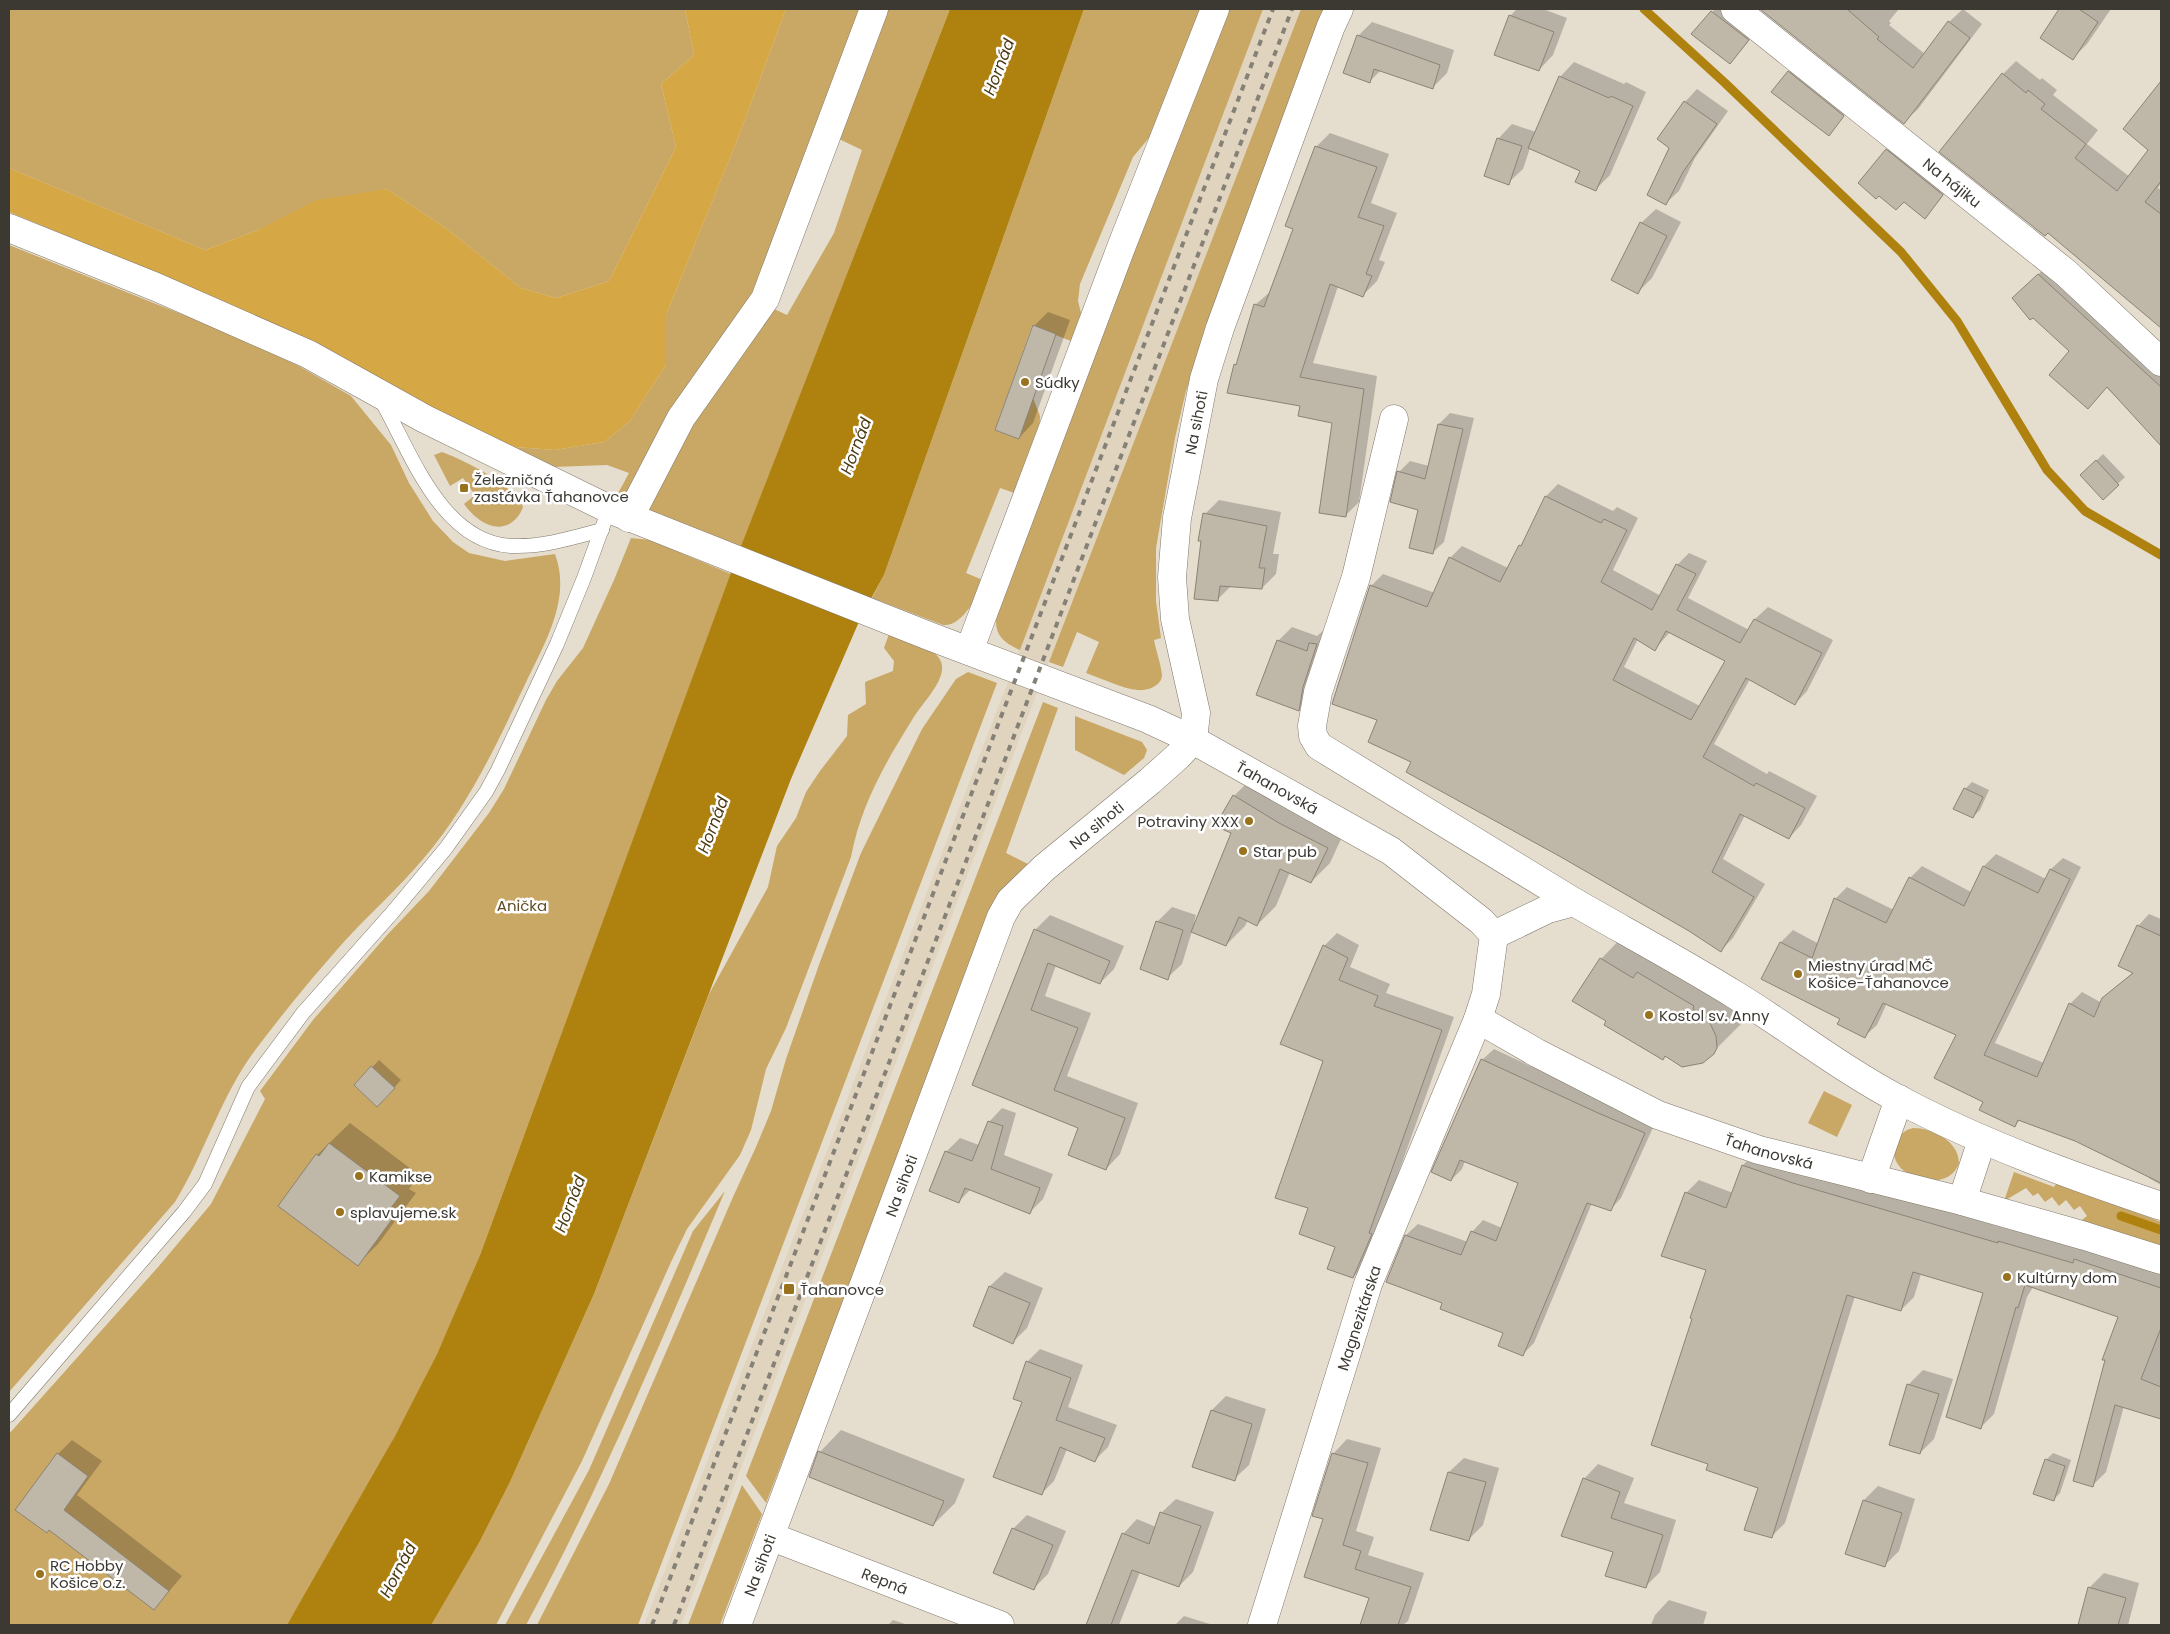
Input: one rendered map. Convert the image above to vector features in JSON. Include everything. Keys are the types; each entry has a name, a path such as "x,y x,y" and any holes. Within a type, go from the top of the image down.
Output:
{"street":[{"path":"613,519 765,299 874,9"},
{"path":"969,651 1122,245 1214,9"},
{"name":"Na sihoti","path":"737,1625 772,1537 1001,917 1010,901 1044,868 1150,781 1193,740 1196,713 1175,619 1172,577 1177,518 1204,379 1220,328 1331,26 1339,9"},
{"name":"Na hájiku","path":"1735,9 2066,273 2161,362"},
{"name":"Ťahanovská","path":"9,228 232,319 308,354 613,519 655,528 1148,719 1193,740 1391,851 1482,921 1494,935"},
{"path":"1394,419 1356,577 1318,692 1312,726 1313,736 1318,746 1574,902 1737,996 1840,1065 1899,1100 1982,1140 2102,1186 2161,1206"},
{"path":"1478,1019 1486,994 1494,935 1540,912 1574,902"},
{"name":"Ťahanovská","path":"1478,1019 1537,1053 1658,1115 1759,1150 1962,1201 2161,1260"},
{"name":"Magnezitárska","path":"1262,1625 1368,1284 1478,1019"},
{"path":"1871,1179 1899,1100"},
{"path":"1962,1201 1982,1140"},
{"name":"Repná","path":"772,1537 1000,1625"}],"lane":[{"path":"377,393 437,500 460,526 486,540 510,546 551,543 613,519"},
{"path":"9,1415 184,1212 205,1184 248,1087 303,1013 392,913 473,812 498,770 613,519"}],"shaded area":[{"path":"685,9 786,9 738,138 666,315 666,365 629,422 604,442 555,450 501,446 317,344 219,299 9,212 9,168 205,250 258,230 317,200 387,189 447,229 521,288 556,298 609,281 676,147 661,84 694,55"},
{"path":"1263,9 1301,9 1035,698 681,1625 644,1625 1006,687"}],"green space":[{"path":"9,9 685,9 694,55 661,84 676,147 609,281 556,298 521,288 447,229 387,189 258,230 205,250 9,168"},
{"path":"786,9 862,9 758,295 633,488 615,499 629,473 607,465 553,467 501,446 555,450 604,442 629,422 666,365 666,315 738,138"},
{"path":"885,9 950,9 741,547 650,511 648,507 679,436 772,308 787,315 834,233 862,150 839,139"},
{"path":"1084,9 1203,9 1153,133 1133,157 1080,284 1078,301 1081,313 1071,341 1032,326 995,430 1019,439 1033,398 1040,416 1039,439 1020,495 1000,488 966,573 985,581 963,616 957,621 943,625 872,598 884,575"},
{"path":"1224,9 1263,9 1020,650 1008,644 1000,636 996,626 997,612"},
{"path":"1301,9 1326,9 1186,391 1175,438 1156,548 1156,601 1161,638 1154,640 1162,675 1161,679 1157,685 1146,690 1126,688 1086,673 1099,642 1077,632 1063,667 1049,662"},
{"path":"9,245 211,326 297,365 351,396 391,445 409,483 433,521 453,542 469,553 505,561 555,554 560,586 555,618 549,633 494,748 455,816 424,858 342,944 256,1049 233,1085 175,1202 9,1392"},
{"path":"442,452 475,467 510,490 523,507 517,518 511,523 497,527 484,523 473,514 464,504 475,495 463,478 450,486 434,455"},
{"name":"Anička","path":"631,538 650,540 731,574 480,1255 448,1331 419,1390 383,1459 326,1559 287,1625 9,1625 9,1434 159,1266 211,1204 265,1099 260,1091 313,1020 388,934 429,891 489,813 504,789 546,700 557,681 583,648","holes":["371,1066 395,1088 377,1107 354,1085"]},
{"path":"889,634 933,652 941,662 941,675 892,753 867,803 855,838 851,857 786,1028 766,1069 751,1130 740,1155 687,1229 582,1461 496,1625 429,1625 480,1541 510,1482 594,1294 709,994 768,887 777,846 796,818 806,792 847,736 848,715 866,704 865,682 893,671 894,661 884,648"},
{"path":"968,672 997,683 638,1625 537,1625 609,1484 756,1147 771,1111 786,1059 861,853 922,729 956,679"},
{"path":"1043,702 1058,708 1006,853 1030,865 1005,888 766,1503 746,1476"},
{"path":"1075,716 1142,742 1147,750 1144,758 1124,775 1075,750"},
{"path":"1824,1091 1852,1105 1837,1137 1808,1123"},
{"path":"1913,1128 1936,1133 1949,1142 1958,1155 1959,1163 1953,1173 1945,1178 1934,1181 1923,1180 1903,1170 1896,1162 1894,1152 1897,1137"},
{"path":"2014,1172 2054,1187 2057,1182 2161,1222 2161,1245 2078,1223 2087,1216 2080,1206 2074,1210 2066,1200 2059,1206 2052,1197 2045,1202 2038,1193 2033,1196 2026,1188 2004,1201"},
{"path":"725,1191 631,1410 554,1572 526,1625 505,1625 589,1470 693,1231"},
{"path":"742,1485 762,1514 720,1625 688,1625"}],"water":[{"name":"Hornád","path":"950,9 1084,9 884,575 861,617 791,779 594,1294 510,1482 480,1541 431,1625 287,1625 395,1436 437,1354 480,1255 736,559"}],"building":[{"path":"1760,9 1847,9 1879,37 1877,39 1913,68 1948,21 1970,38 1904,124"},
{"path":"2059,9 2079,9 2098,22 2073,60 2040,38"},
{"path":"1711,11 1749,40 1730,64 1691,34"},
{"path":"1509,15 1554,32 1539,71 1494,55"},
{"path":"1357,35 1440,65 1433,89 1374,69 1370,83 1343,73"},
{"path":"1788,71 1844,116 1829,136 1771,92"},
{"path":"2002,73 2026,93 2028,90 2045,104 2041,109 2086,144 2075,158 2117,191 2148,150 2123,129 2161,81 2161,181 2145,202 2161,214 2161,328 2048,233 2045,236 1939,152"},
{"path":"1559,76 1609,98 1611,96 1633,106 1596,191 1575,182 1580,171 1528,148"},
{"path":"1684,101 1717,124 1683,172 1666,205 1647,195 1669,148 1657,139"},
{"path":"1497,138 1522,146 1509,185 1484,176"},
{"path":"1315,146 1377,167 1358,217 1384,226 1366,274 1372,276 1363,297 1330,284 1300,377 1364,389 1346,517 1319,513 1332,423 1298,416 1300,406 1227,393 1234,364 1236,365 1254,304 1264,307 1293,229 1285,226"},
{"path":"1886,149 1943,195 1925,219 1904,202 1896,210 1879,196 1876,199 1858,183"},
{"path":"1640,222 1667,236 1638,294 1611,280"},
{"path":"2038,274 2161,387 2161,446 2107,387 2088,409 2049,375 2069,351 2033,318 2030,320 2012,298"},
{"path":"1033,325 1056,334 1019,439 995,430"},
{"path":"1438,424 1463,429 1433,554 1409,548 1418,510 1390,502 1397,471 1425,479"},
{"path":"2096,460 2119,485 2103,500 2080,475"},
{"path":"1545,496 1601,523 1604,519 1627,530 1601,582 1652,610 1676,564 1696,574 1677,610 1740,643 1754,619 1822,653 1795,705 1746,678 1703,757 1754,786 1756,783 1805,808 1789,839 1740,814 1712,872 1754,897 1721,952 1689,931 1561,857 1406,772 1411,762 1368,742 1377,720 1332,704 1370,585 1427,607 1449,557 1500,582 1519,545 1521,546","holes":["1666,631 1725,661 1691,720 1613,680 1634,638 1655,651"]},
{"path":"1203,513 1267,526 1259,568 1265,568 1262,589 1220,586 1218,601 1194,599 1201,541 1198,541"},
{"path":"1277,640 1307,651 1309,643 1317,644 1303,687 1299,711 1256,695"},
{"path":"1964,788 1983,797 1973,818 1953,809"},
{"path":"1233,795 1279,823 1328,848 1311,883 1280,869 1257,926 1239,917 1226,946 1191,932 1231,833 1215,826"},
{"path":"1983,866 2038,893 2050,869 2070,879 1984,1055 2037,1077 2069,1003 2094,1017 2102,998 2133,973 2118,966 2137,925 2161,936 2161,1183 2075,1141 2018,1120 2015,1127 1979,1110 1983,1102 1934,1078 1956,1035 1883,1003 1865,1038 1837,1024 1840,1019 1761,979 1780,942 1812,958 1834,898 1886,923 1909,877 1964,906"},
{"path":"1156,921 1183,930 1168,980 1140,969"},
{"path":"1034,929 1110,961 1100,984 1048,963 1031,1010 1078,1028 1054,1090 1125,1118 1106,1170 1068,1155 1078,1128 972,1085"},
{"path":"1323,945 1348,958 1339,980 1378,996 1374,1006 1442,1030 1369,1233 1372,1234 1353,1278 1327,1269 1335,1247 1299,1234 1308,1208 1275,1198 1323,1061 1280,1044"},
{"name":"Kostol sv. Anny","path":"1600,958 1633,978 1637,972 1694,1006 1693,1009 1708,1019 1716,1036 1717,1048 1714,1054 1703,1063 1682,1067 1665,1056 1663,1060 1604,1025 1606,1021 1572,1001"},
{"path":"1481,1059 1645,1133 1611,1211 1587,1203 1523,1356 1498,1346 1503,1333 1440,1309 1442,1303 1386,1282 1405,1235 1461,1255 1471,1231 1496,1241 1518,1183 1460,1160 1451,1181 1431,1172"},
{"path":"371,1066 395,1088 377,1107 354,1085"},
{"path":"988,1121 1003,1126 991,1169 1040,1188 1030,1214 965,1188 959,1203 929,1191 945,1151 972,1161"},
{"name":"splavujeme.sk","path":"329,1143 400,1196 390,1209 396,1214 358,1266 278,1206 316,1154 319,1156"},
{"path":"1742,1165 1793,1183 1998,1243 1998,1241 2073,1263 2074,1259 2161,1288 2161,1328 2141,1379 2161,1387 2161,1419 2115,1405 2093,1487 2073,1481 2105,1360 2102,1360 2118,1317 2025,1285 2018,1308 2016,1307 1981,1429 1946,1417 1983,1293 1913,1272 1901,1311 1847,1295 1772,1538 1744,1530 1758,1488 1706,1470 1708,1464 1651,1445 1706,1270 1661,1256 1685,1192 1726,1208"},
{"path":"989,1286 1030,1303 1013,1344 973,1326"},
{"path":"1026,1361 1071,1378 1056,1420 1105,1438 1095,1462 1060,1447 1042,1495 993,1477 1022,1402 1013,1399"},
{"path":"1907,1384 1939,1394 1920,1454 1889,1445"},
{"path":"1211,1410 1252,1424 1235,1481 1192,1467"},
{"path":"818,1451 944,1501 933,1526 809,1477"},
{"path":"57,1453 88,1476 64,1510 169,1591 154,1610 49,1530 47,1533 15,1510"},
{"path":"1332,1453 1368,1463 1343,1545 1361,1551 1355,1569 1411,1587 1398,1625 1360,1625 1369,1598 1304,1577 1323,1519 1312,1516"},
{"path":"2045,1459 2065,1466 2054,1501 2033,1494"},
{"path":"1448,1472 1486,1482 1469,1541 1430,1530"},
{"path":"1583,1478 1620,1492 1611,1518 1663,1535 1646,1588 1605,1576 1613,1552 1561,1536"},
{"path":"1863,1500 1902,1513 1885,1567 1845,1554"},
{"path":"1160,1512 1201,1526 1179,1587 1132,1570 1111,1625 1086,1625 1122,1533 1149,1544"},
{"path":"1012,1528 1053,1545 1034,1590 993,1573"},
{"path":"2088,1587 2126,1598 2118,1625 2078,1625"}],"waterway":[{"path":"1644,9 1725,83 1901,252 1957,321 2047,470 2085,511 2161,555"},
{"path":"2121,1216 2161,1230"}],"railway":[{"path":"652,1625 1273,9"},
{"path":"674,1625 1292,9"}],"place":[{"name":"Súdky","path":"1025,382"},
{"name":"Železničná zastávka Ťahanovce","path":"464,488"},
{"name":"Potraviny XXX","path":"1249,821"},
{"name":"Star pub","path":"1243,851"},
{"name":"Miestny úrad MČ Košice-Ťahanovce","path":"1798,974"},
{"name":"Kostol sv. Anny","path":"1649,1015"},
{"name":"Kamikse","path":"359,1176"},
{"name":"splavujeme.sk","path":"340,1212"},
{"name":"Kultúrny dom","path":"2007,1277"},
{"name":"Ťahanovce","path":"789,1289"},
{"name":"RC Hobby Košice o.z.","path":"40,1574"}]}
